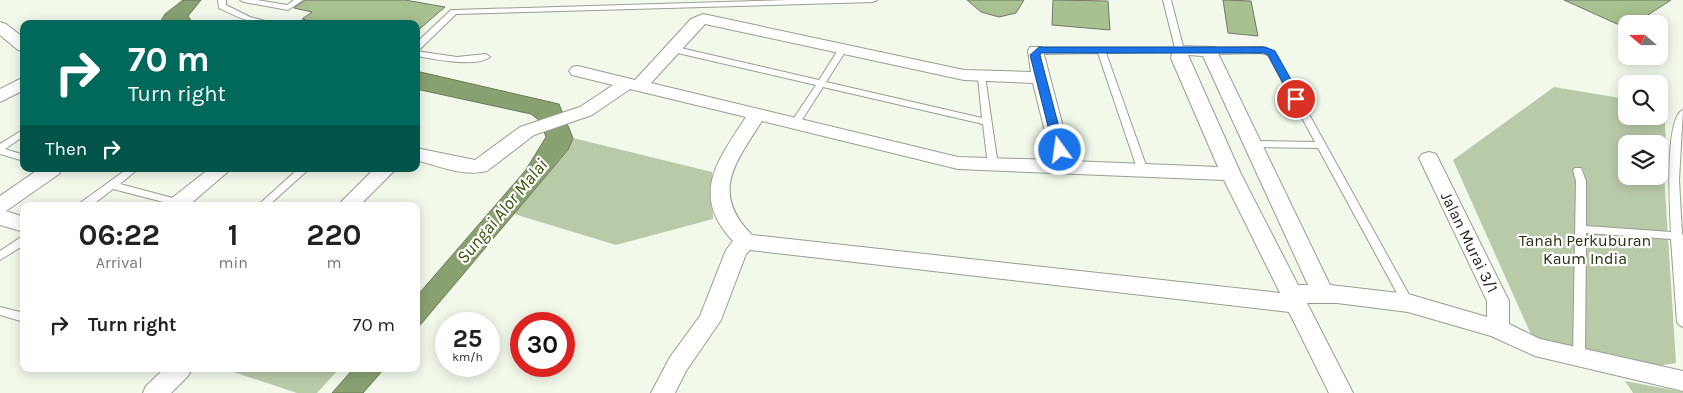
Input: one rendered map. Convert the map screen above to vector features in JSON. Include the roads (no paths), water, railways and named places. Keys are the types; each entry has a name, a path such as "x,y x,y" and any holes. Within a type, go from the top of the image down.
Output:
{"street":[{"path":"420,155 473,168 480,166 492,160 527,131 586,111 633,85 672,49 697,22 703,19 982,78 1041,78"},
{"path":"0,27 20,43"},
{"path":"1323,293 1209,51 1180,50 1179,58 1231,174 1341,393"},
{"path":"1036,51 1035,55 1064,168"},
{"path":"578,71 958,164 1231,174"},
{"path":"0,97 20,84"},
{"path":"757,114 723,169 720,181 722,213 725,221 746,242 1294,299 1323,293 1408,303 1498,329 1525,344 1683,380"},
{"name":"Jalan Murai 3/1","path":"1430,158 1498,300 1498,329"},
{"path":"0,206 48,172"},
{"path":"180,202 217,172"},
{"path":"351,202 383,172"},
{"path":"0,217 20,224"},
{"path":"663,393 678,364 710,320 737,250 746,242"},
{"path":"155,393 175,372"}],"lane":[{"path":"222,0 222,6 256,20"},
{"path":"244,0 288,8 299,0"},
{"path":"420,44 454,12 873,0"},
{"path":"1036,51 1180,50 1167,0"},
{"path":"796,124 843,48"},
{"path":"672,49 986,122"},
{"path":"1100,50 1143,171"},
{"path":"1209,51 1262,50 1270,52 1408,303"},
{"path":"420,55 458,60 486,57"},
{"path":"982,78 993,166"},
{"path":"1683,113 1675,142 1672,174 1683,322"},
{"path":"0,150 20,135"},
{"path":"1254,144 1322,145"},
{"path":"0,150 20,157"},
{"path":"1578,170 1581,181 1580,357"},
{"path":"89,202 129,172"},
{"path":"267,202 301,172"},
{"path":"112,185 171,202"},
{"path":"1580,229 1678,236"},
{"path":"0,256 20,241"},
{"path":"0,310 20,317"}],"water":[{"path":"183,0 201,0 188,16 191,20 161,20 165,14"},
{"name":"Sungai Alor Malai","path":"420,72 559,104 573,138 568,150 420,325 420,292 525,171 546,137 540,121 531,114 420,90"},
{"path":"350,372 381,372 363,393 332,393"}],"park label":[{"name":"Tanah Perkuburan Kaum India","path":"1585,249"}]}
